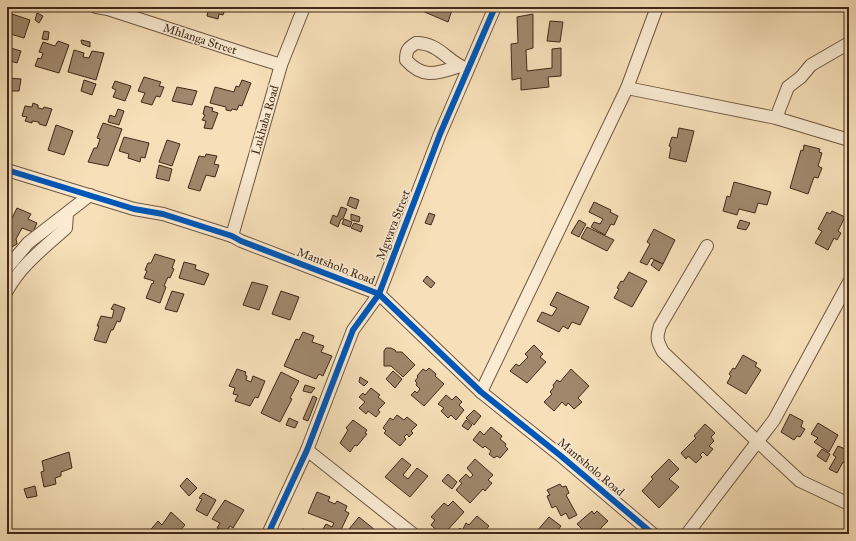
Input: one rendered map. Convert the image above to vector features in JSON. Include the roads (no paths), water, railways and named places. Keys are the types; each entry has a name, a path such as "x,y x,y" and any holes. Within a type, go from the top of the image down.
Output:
{"street":[{"name":"Mhlanga Street","path":"96,7 108,9 282,65"},
{"name":"Lukhaba Road","path":"232,236 282,65 304,7"},
{"name":"Mgwava Street","path":"268,534 307,450 353,330 379,294 464,68 494,7"},
{"path":"482,392 627,88 657,7"},
{"path":"776,118 788,87 801,77 812,65 849,43"},
{"path":"627,88 776,118 849,140"},
{"name":"Mantsholo Road","path":"7,170 134,209 163,214 232,236 241,241 379,294 482,392 561,456 653,534"},
{"path":"7,268 28,243 90,195"},
{"path":"7,291 13,280 35,256 66,228 67,214"},
{"path":"707,246 660,326 657,334 658,342 663,352 800,480 849,504"},
{"path":"687,534 774,420 849,282"},
{"path":"307,450 413,534"}]}
